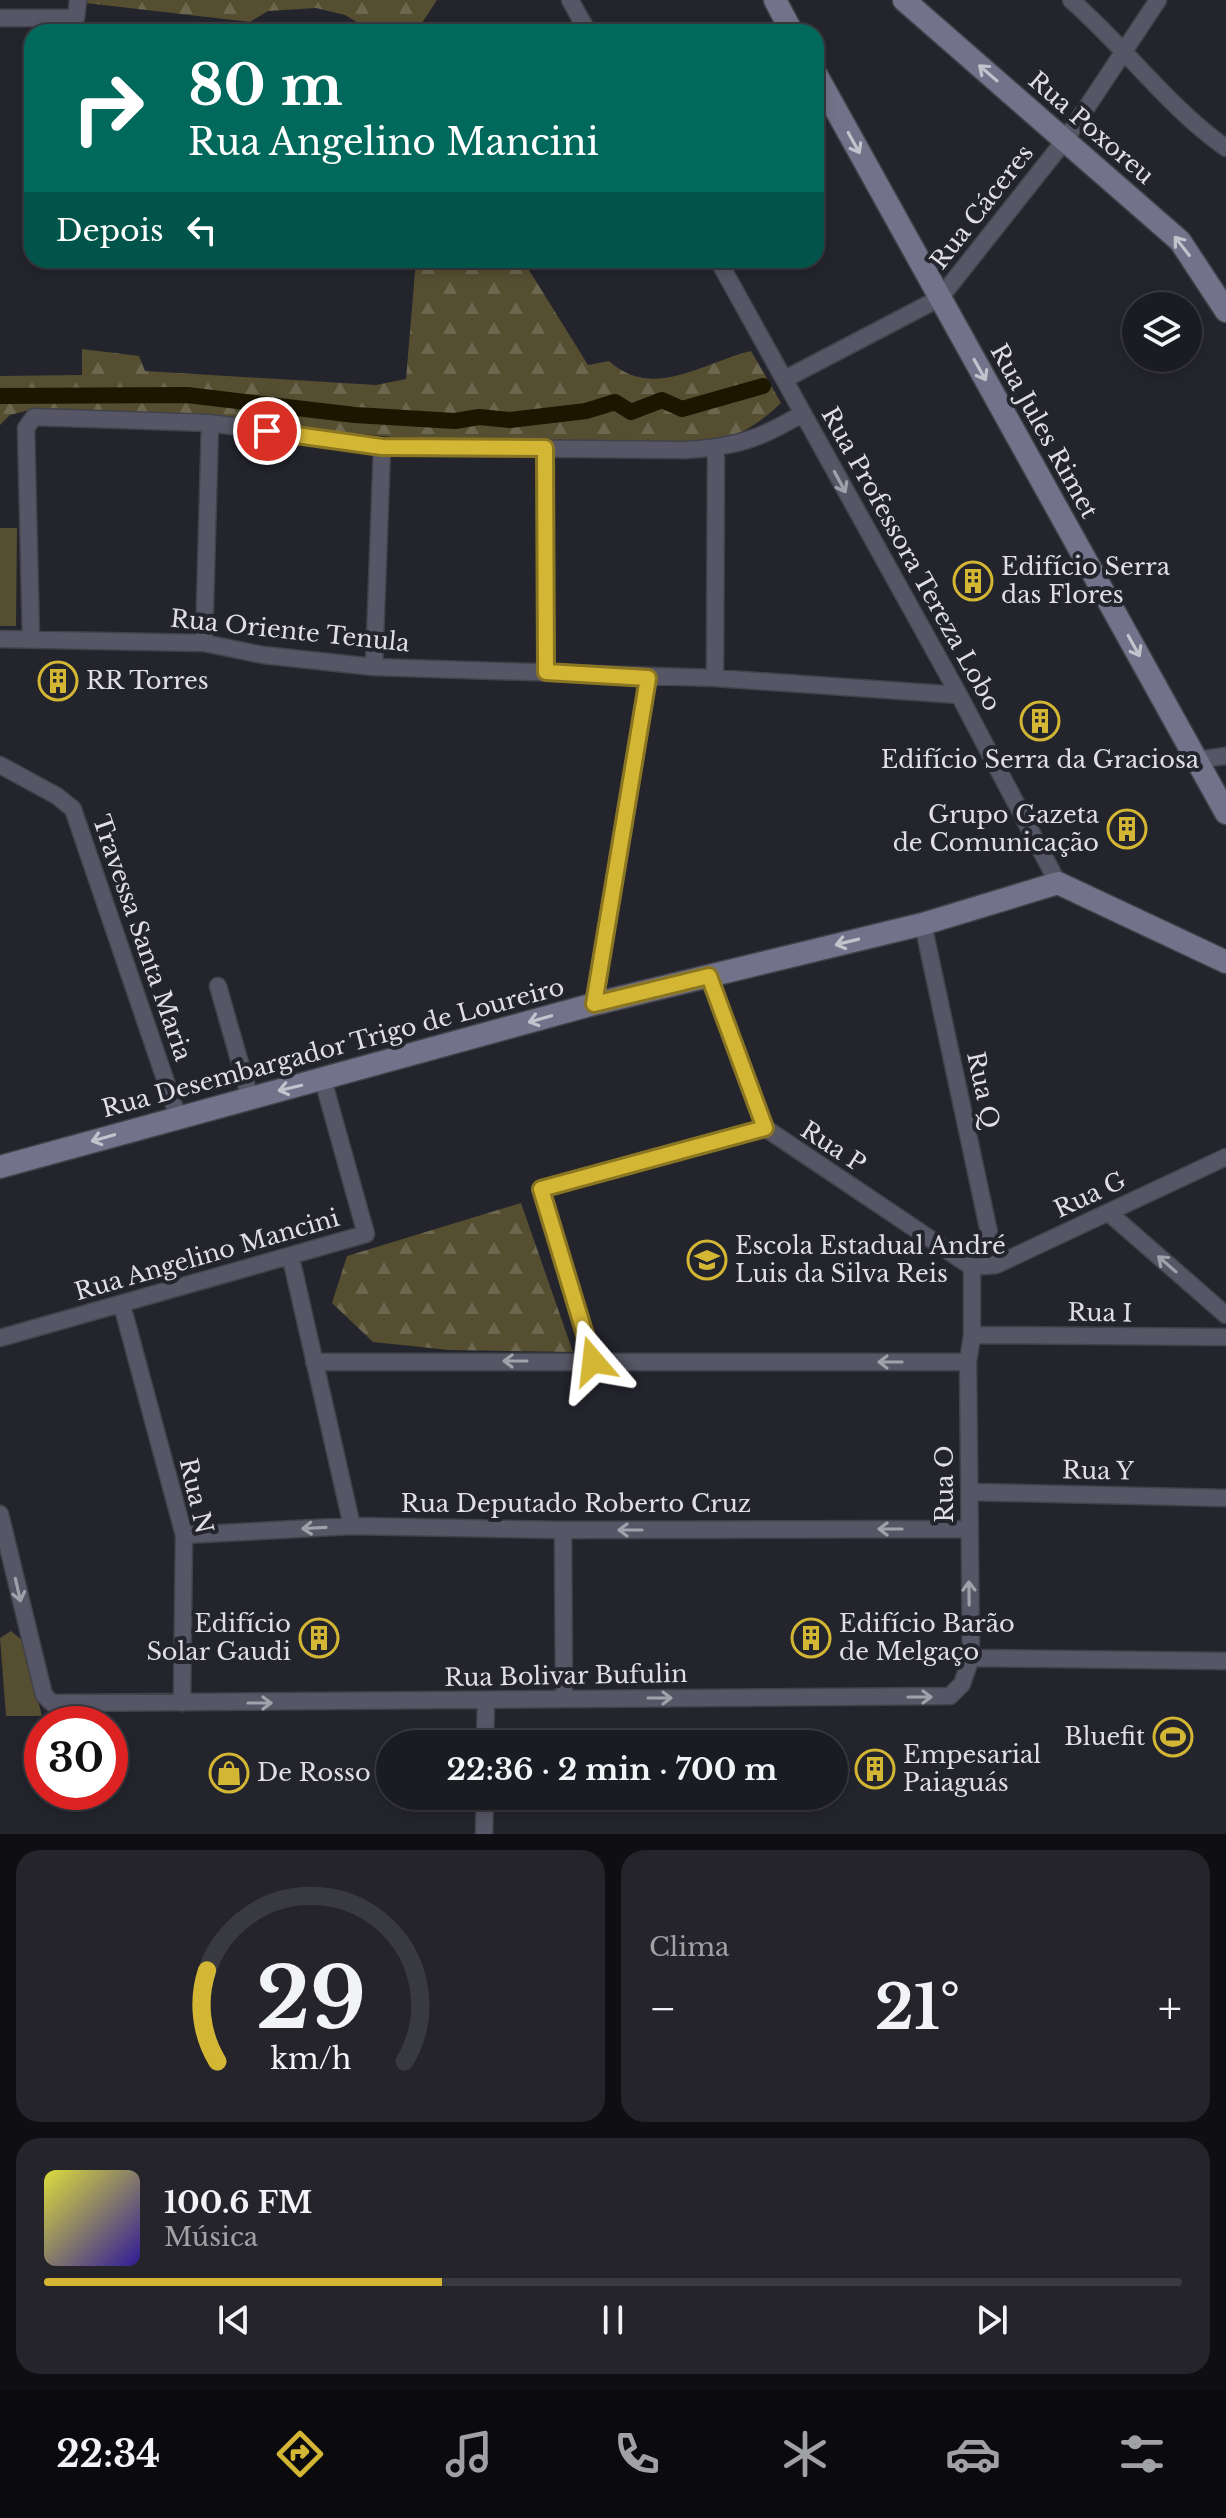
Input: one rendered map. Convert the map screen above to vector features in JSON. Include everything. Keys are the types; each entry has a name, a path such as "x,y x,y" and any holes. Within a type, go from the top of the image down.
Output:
{"street":[{"path":"0,18 76,18 78,0"},
{"path":"570,0 584,24"},
{"path":"775,0 788,24"},
{"name":"Rua Poxoreu","path":"904,0 1180,241 1226,311"},
{"path":"1071,0 1127,50 1207,135 1226,148"},
{"name":"Rua Cáceres","path":"785,379 940,298 1065,140 1158,0"},
{"name":"Rua Jules Rimet","path":"824,88 1226,813"},
{"path":"1207,135 1226,131"},
{"name":"Rua Professora Tereza Lobo","path":"723,268 959,695 1058,883"},
{"path":"31,638 29,421 37,417 210,423 382,447 716,449 756,439 803,413"},
{"path":"204,643 210,423"},
{"path":"374,667 382,447"},
{"path":"545,448 546,672"},
{"path":"715,678 716,449"},
{"name":"Rua Oriente Tenula","path":"0,639 204,643 263,655 374,667 715,678 959,695"},
{"path":"594,1004 648,678"},
{"path":"1196,760 1226,756"},
{"name":"Travessa Santa Maria","path":"0,765 57,796 73,809 178,1117"},
{"path":"1058,883 1226,962"},
{"name":"Rua Desembargador Trigo de Loureiro","path":"0,1167 594,1004 923,924 1058,883"},
{"name":"Rua Q","path":"923,924 996,1265"},
{"name":"Rua P","path":"709,976 765,1128 972,1267"},
{"path":"218,986 250,1098"},
{"name":"Rua Angelino Mancini","path":"0,1338 291,1258 366,1234 323,1080"},
{"path":"593,1361 541,1189 765,1128"},
{"name":"Rua G","path":"972,1267 996,1265 1226,1157"},
{"path":"1109,1213 1226,1315"},
{"path":"291,1258 352,1526"},
{"name":"Rua O","path":"950,1696 962,1684 971,1658 968,1362 972,1335 972,1267"},
{"name":"Rua N","path":"122,1305 184,1535 182,1703"},
{"name":"Rua I","path":"972,1335 1226,1337"},
{"path":"314,1362 968,1362"},
{"name":"Rua Y","path":"970,1492 1226,1498"},
{"name":"Rua Bolivar Bufulin","path":"0,1514 46,1699 54,1704 486,1702 564,1697 950,1696"},
{"name":"Rua Deputado Roberto Cruz","path":"184,1535 352,1526 563,1530 968,1529"},
{"path":"563,1530 564,1697"},
{"path":"971,1658 1226,1661"},
{"path":"485,1730 486,1702"},
{"path":"484,1834 485,1810"}],"green space":[{"path":"87,0 437,0 421,24 360,24 345,15 316,8 268,11 250,22 86,3"},
{"path":"415,268 522,268 529,270 588,365 609,361 626,373 643,378 661,378 697,370 751,351 781,403 743,431 698,443 411,439 171,414 37,408 10,415 0,425 0,376 82,375 82,349 139,356 145,371 376,385 406,379"},
{"path":"0,528 17,528 16,626 0,626"},
{"path":"521,1203 573,1352 449,1350 373,1342 332,1303 347,1256"},
{"path":"11,1631 23,1641 39,1706 24,1706 24,1716 6,1716 0,1638"}],"waterway":[{"path":"0,396 187,395 355,415 455,421 479,417 510,420 586,411 615,402 631,412 662,400 682,409 763,386"}],"place":[{"name":"Edifício Serra das Flores","path":"973,581"},
{"name":"RR Torres","path":"58,681"},
{"name":"Edifício Serra da Graciosa","path":"1040,721"},
{"name":"Grupo Gazeta de Comunicação","path":"1127,829"},
{"name":"Escola Estadual André Luis da Silva Reis","path":"707,1260"},
{"name":"Edifício Solar Gaudi","path":"319,1638"},
{"name":"Edifício Barão de Melgaço","path":"811,1638"},
{"name":"Bluefit","path":"1173,1737"},
{"name":"Empesarial Paiaguás","path":"875,1769"},
{"name":"De Rosso","path":"229,1773"}],"route":[{"path":"267,431 382,447 545,448 546,672 648,678 594,1004 709,976 765,1128 541,1189 593,1361"}]}
